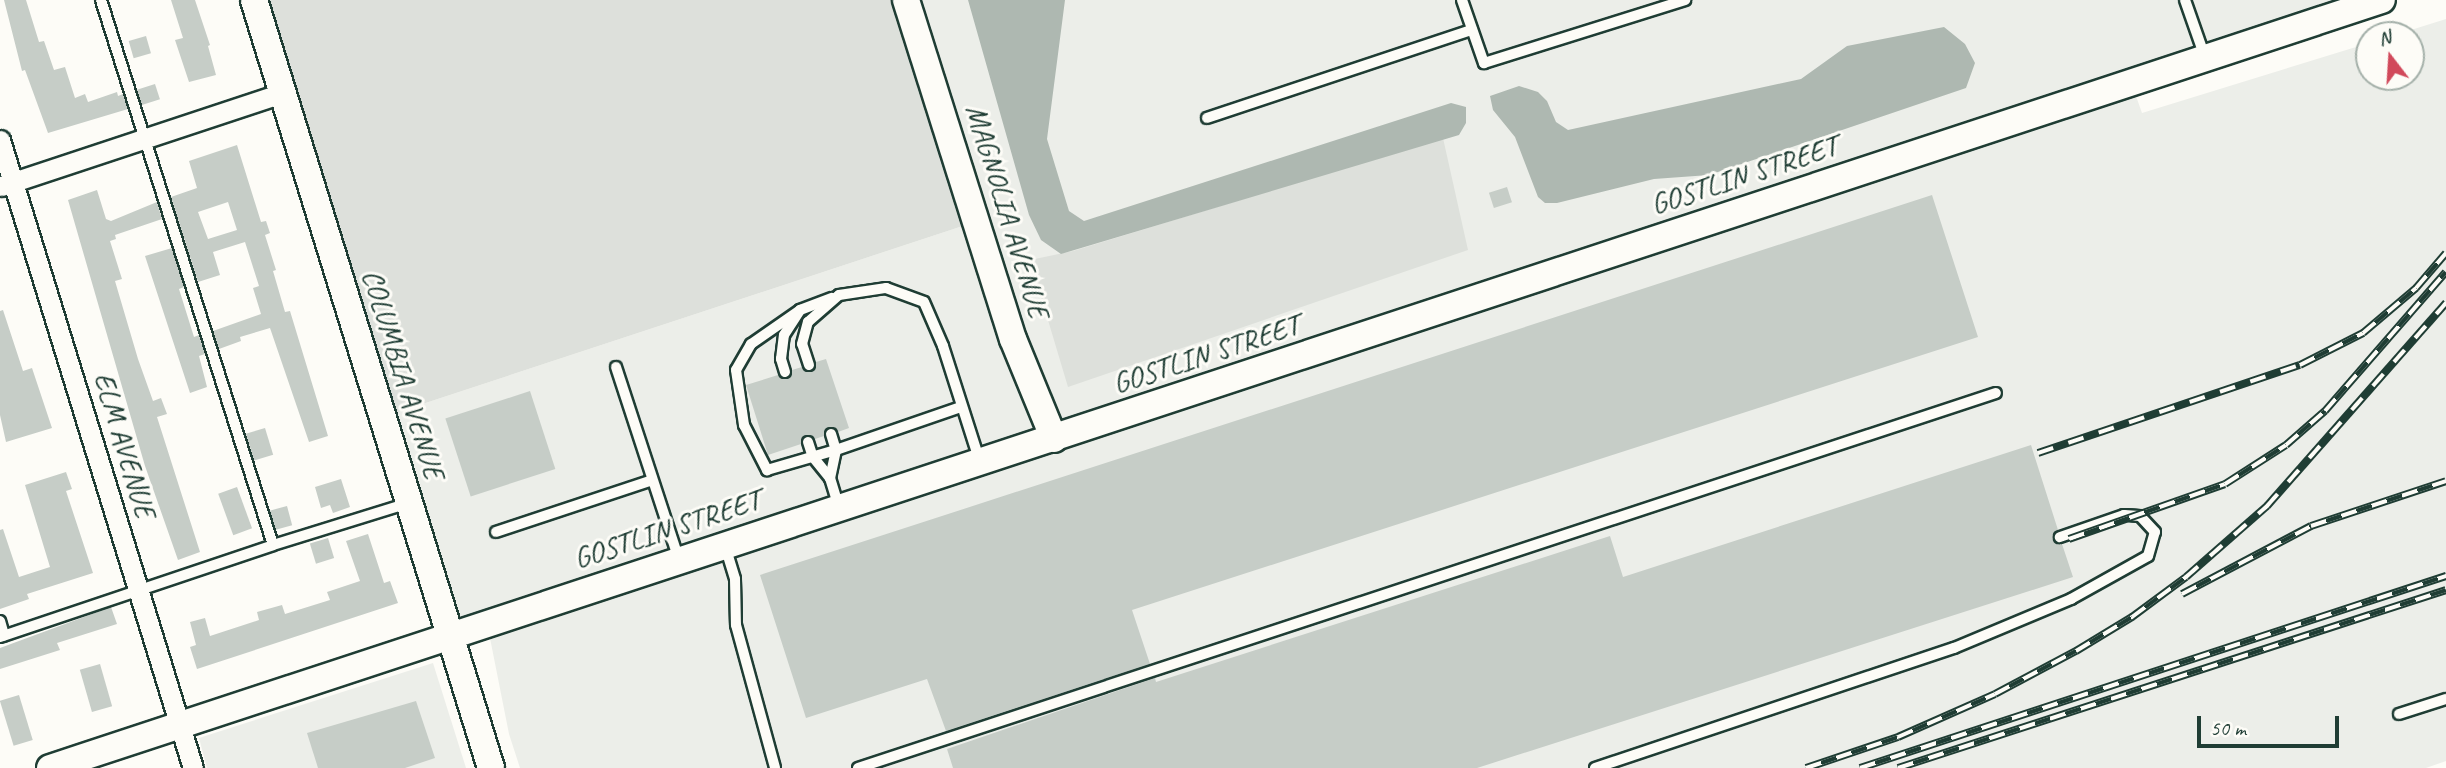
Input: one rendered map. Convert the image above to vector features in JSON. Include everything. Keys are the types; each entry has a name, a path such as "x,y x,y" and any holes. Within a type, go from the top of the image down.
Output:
{"street":[{"name":"COLUMBIA AVENUE","path":"254,0 491,768"},
{"name":"MAGNOLIA AVENUE","path":"906,0 1013,339 1054,439"},
{"name":"GOSTLIN STREET","path":"50,768 2382,0"},
{"path":"6,184 283,93"},
{"name":"ELM AVENUE","path":"0,140 6,184 138,589 193,768"}],"lane":[{"path":"101,0 273,545"},
{"path":"1462,0 1484,63 1685,0"},
{"path":"2185,0 2205,58"},
{"path":"1207,118 1472,30"},
{"path":"961,407 836,450 766,470 744,425 736,370 751,344 800,310 839,295 886,288 924,302 943,346 981,463"},
{"path":"809,365 802,344 808,321 839,295"},
{"path":"785,372 781,359 784,335 800,310"},
{"path":"616,367 680,560"},
{"path":"858,768 1996,393"},
{"path":"830,478 836,450 831,434"},
{"path":"808,442 813,457 830,478 839,509"},
{"path":"496,531 652,480"},
{"path":"0,621 2,636 138,589 409,503"},
{"path":"1595,768 1954,648 2048,609 2148,556 2155,532 2140,516 2124,515 2060,537"},
{"path":"725,546 735,579 736,625 775,768"},
{"path":"2399,714 2446,699"}],"shaded area":[{"path":"254,0 906,0 978,221 383,417"},
{"path":"906,0 2381,0 2131,82 2142,113 2355,47 2355,91 2425,91 2425,26 2446,19 2446,761 2426,768 520,768 509,734 487,623 450,636 383,417 978,221"},
{"path":"968,0 1065,0 1047,139 1069,211 1084,221 1451,103 1466,107 1466,123 1459,135 1061,254 1041,240 1029,215"},
{"path":"1944,27 1965,44 1975,63 1966,88 1709,175 1654,179 1557,203 1545,203 1538,197 1515,137 1493,110 1490,96 1519,86 1538,92 1547,101 1556,122 1568,130 1801,79 1847,46"},
{"path":"1443,138 1468,250 1068,387 1030,260 1073,251"},
{"path":"433,663 466,768 207,768 199,738"}],"building":[{"path":"4,0 26,0 39,42 44,41 54,70 65,67 75,98 85,94 88,102 117,92 118,96 123,94 128,109 48,133 25,70 22,71"},
{"path":"171,0 195,0 210,45 208,46 216,75 189,82 175,40 183,38"},
{"path":"146,36 151,53 134,58 129,41"},
{"path":"155,84 160,99 142,105 137,90"},
{"path":"237,145 261,222 266,221 270,233 265,235 276,270 273,271 285,312 290,311 328,436 309,442 270,328 240,337 241,341 219,349 213,331 261,314 253,288 259,286 245,242 213,252 220,275 198,282 171,197 197,188 189,161","holes":["228,202 237,230 208,239 198,212"]},
{"path":"1507,187 1512,202 1494,208 1489,193"},
{"path":"97,190 106,219 111,221 157,202 162,219 115,235 116,239 110,241 122,279 115,281 138,359 153,401 161,398 167,414 157,417 200,552 178,560 145,466 68,200"},
{"path":"1932,195 1978,337 1132,610 1150,664 946,731 927,679 806,718 760,575"},
{"path":"172,248 184,287 179,289 194,337 199,335 205,354 199,356 207,387 190,393 145,256"},
{"path":"3,310 23,371 32,368 52,428 6,442 0,415 0,311"},
{"path":"826,359 849,428 838,432 828,427 824,436 815,439 805,435 801,444 768,455 746,385 778,375 788,379 792,370 802,367 811,372 816,362"},
{"path":"530,391 555,469 471,496 445,419"},
{"path":"265,428 273,455 254,461 246,434"},
{"path":"2031,445 2058,530 2053,539 2062,544 2073,577 1477,768 953,768 947,749 1155,678 1156,682 1610,536 1623,577"},
{"path":"66,472 72,489 66,491 93,573 27,594 29,599 0,609 0,530 3,529 19,577 50,567 25,485"},
{"path":"341,479 350,507 333,513 330,505 321,508 315,487"},
{"path":"237,487 252,528 233,535 218,494"},
{"path":"287,506 292,525 275,530 270,511"},
{"path":"368,534 384,583 390,581 398,603 197,669 190,647 196,645 190,622 205,618 210,636 259,620 257,612 282,605 285,614 330,600 327,592 360,581 346,541"},
{"path":"328,538 334,558 316,564 310,544"},
{"path":"111,607 117,624 57,643 60,650 0,669 0,648"},
{"path":"100,664 112,706 92,712 80,670"},
{"path":"19,695 33,740 14,746 0,701"},
{"path":"416,701 435,758 405,768 318,768 307,733"}],"railway":[{"path":"2038,453 2300,365 2363,333 2416,288 2446,253"},
{"path":"2069,539 2225,484 2286,445 2325,411 2446,272"},
{"path":"1806,768 1898,737 1995,694 2076,651 2132,617 2186,577 2267,506 2446,303"},
{"path":"2182,594 2311,526 2446,481"},
{"path":"1860,768 2446,576"},
{"path":"1898,768 2446,590"}]}
